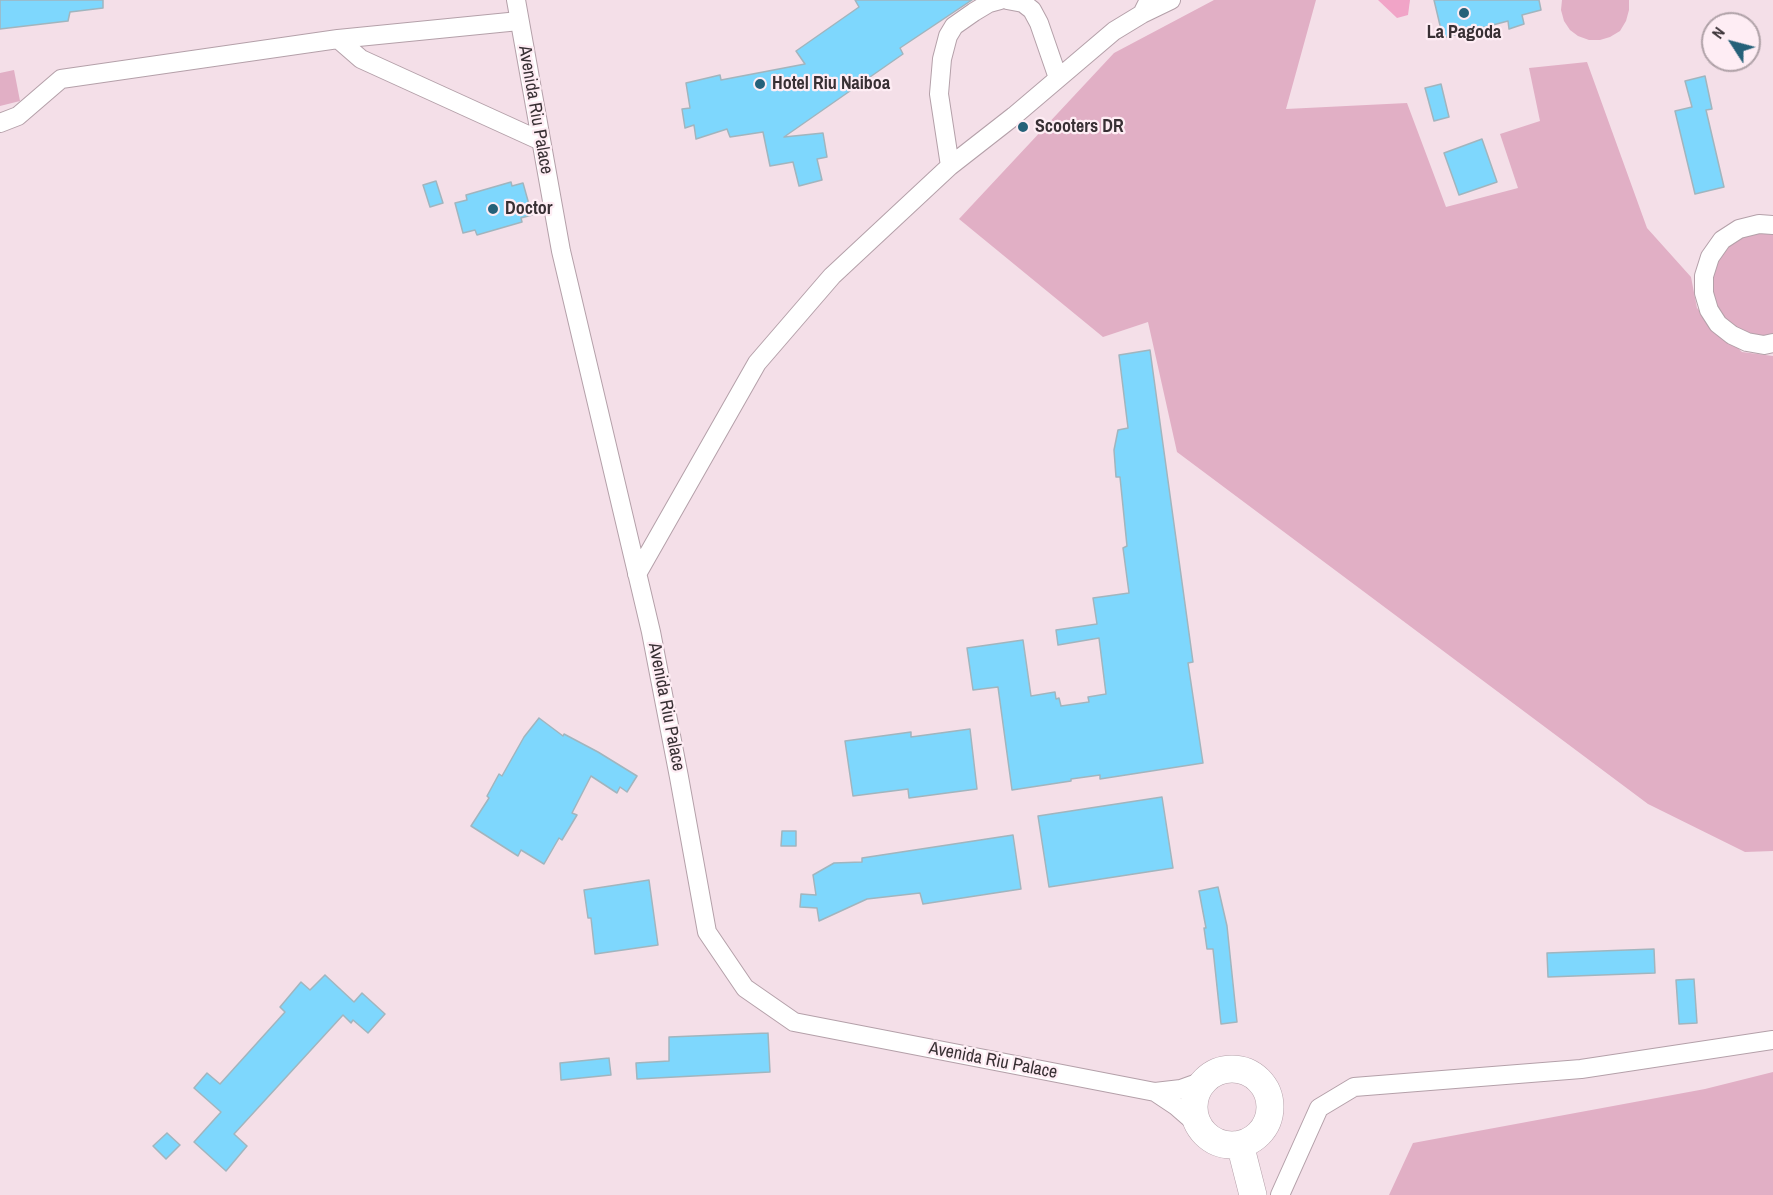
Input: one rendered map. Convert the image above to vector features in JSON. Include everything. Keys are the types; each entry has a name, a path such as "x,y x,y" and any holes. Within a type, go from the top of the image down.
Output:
{"street":[{"name":"Avenida Riu Palace","path":"516,0 561,251 651,632 680,777 707,932 745,988 794,1022 1155,1092 1181,1089 1206,1080"},
{"path":"950,166 939,94 942,59 948,36 954,26 974,12 989,3 1000,0"},
{"path":"1007,0 1023,3 1032,10 1039,23 1058,78"},
{"path":"637,574 757,363 832,276 950,166 1014,116 1114,31 1145,7 1171,0"},
{"path":"0,123 18,116 61,79 338,39 519,21"},
{"path":"338,39 361,58 541,141"},
{"path":"1773,225 1759,224 1739,229 1722,240 1710,257 1704,276 1704,293 1709,310 1718,324 1731,335 1747,342 1764,345 1773,343"},
{"path":"1280,1195 1319,1108 1354,1087 1581,1069 1773,1040"},
{"path":"1235,1070 1253,1075 1268,1095 1270,1107 1268,1120 1261,1131 1252,1139 1240,1144 1228,1145 1216,1142 1206,1135 1195,1115 1195,1102 1198,1090 1206,1080 1216,1073 1235,1070"},
{"name":"Avenida Riu Palace","path":"1155,1092 1199,1126"},
{"path":"1240,1144 1253,1195"}],"shaded area":[{"path":"1214,0 1316,0 1286,109 1407,103 1446,207 1518,188 1500,134 1540,121 1529,68 1587,62 1647,228 1691,277 1697,308 1742,352 1773,356 1773,851 1745,852 1648,804 1177,452 1148,322 1103,337 959,219 1114,53"},
{"path":"1378,0 1410,0 1408,15 1397,18"},
{"path":"1562,0 1629,0 1629,10 1620,31 1600,40 1589,40 1570,30 1561,10"},
{"path":"14,70 20,101 0,106 0,73"},
{"path":"1773,225 1773,343 1764,345 1709,310 1710,257 1722,240"},
{"path":"1773,1072 1773,1195 1389,1195 1413,1143 1705,1089"}],"building":[{"path":"0,0 103,0 103,8 70,12 68,21 0,29"},
{"name":"Hotel Riu Naiboa","path":"855,0 972,0 900,48 903,54 784,137 823,133 827,157 817,159 822,180 799,186 793,162 770,166 763,132 730,137 727,129 696,139 694,125 685,128 682,109 690,108 686,83 720,75 721,80 805,64 796,51 859,7"},
{"path":"1434,0 1539,0 1541,10 1522,15 1524,24 1509,29 1508,21 1443,38"},
{"path":"1705,76 1712,109 1706,110 1724,187 1695,194 1675,111 1692,107 1685,81"},
{"path":"1441,84 1449,117 1434,121 1425,88"},
{"path":"1482,139 1497,182 1459,195 1444,153"},
{"path":"436,181 443,203 430,207 423,185"},
{"name":"Doctor","path":"511,182 512,186 523,183 532,215 521,218 522,222 477,235 475,230 463,233 455,203 467,200 466,195"},
{"path":"1150,350 1193,662 1188,663 1203,763 1100,779 1100,775 1071,779 1071,781 1012,790 998,687 973,690 967,648 1023,640 1031,696 1055,692 1056,699 1059,698 1061,706 1089,702 1088,697 1106,694 1099,638 1058,645 1056,630 1097,624 1093,598 1129,593 1123,548 1127,546 1120,477 1116,477 1114,450 1118,430 1128,428 1119,355"},
{"path":"539,718 563,736 564,734 598,752 637,776 627,792 620,787 617,793 591,776 572,813 577,815 562,840 559,838 544,864 521,850 518,856 471,826 489,798 487,796 499,774 502,776 524,737"},
{"path":"970,729 977,789 909,798 908,789 853,796 845,741 911,732 911,737"},
{"path":"1162,797 1173,868 1049,887 1038,816"},
{"path":"782,831 796,831 796,846 781,846"},
{"path":"1013,835 1021,889 923,904 920,893 867,899 819,921 817,908 800,907 801,894 816,895 813,875 834,863 862,862 862,858"},
{"path":"649,880 658,945 595,954 591,918 588,918 584,890"},
{"path":"1218,887 1227,926 1237,1022 1221,1024 1213,949 1207,949 1204,928 1206,928 1199,891"},
{"path":"1654,949 1655,973 1548,977 1547,953"},
{"path":"325,975 354,1002 362,993 385,1014 368,1033 353,1020 351,1023 343,1015 234,1134 247,1146 226,1171 194,1142 221,1112 194,1088 207,1073 220,1084 285,1012 280,1007 301,982 310,990"},
{"path":"1694,979 1697,1023 1679,1024 1676,980"},
{"path":"768,1033 770,1072 637,1079 636,1063 669,1061 669,1037"},
{"path":"609,1058 611,1075 561,1080 560,1063"},
{"path":"167,1133 180,1145 166,1159 153,1146"}],"place":[{"name":"La Pagoda","path":"1464,13"},
{"name":"Hotel Riu Naiboa","path":"760,84"},
{"name":"Scooters DR","path":"1023,127"},
{"name":"Doctor","path":"493,209"}]}
